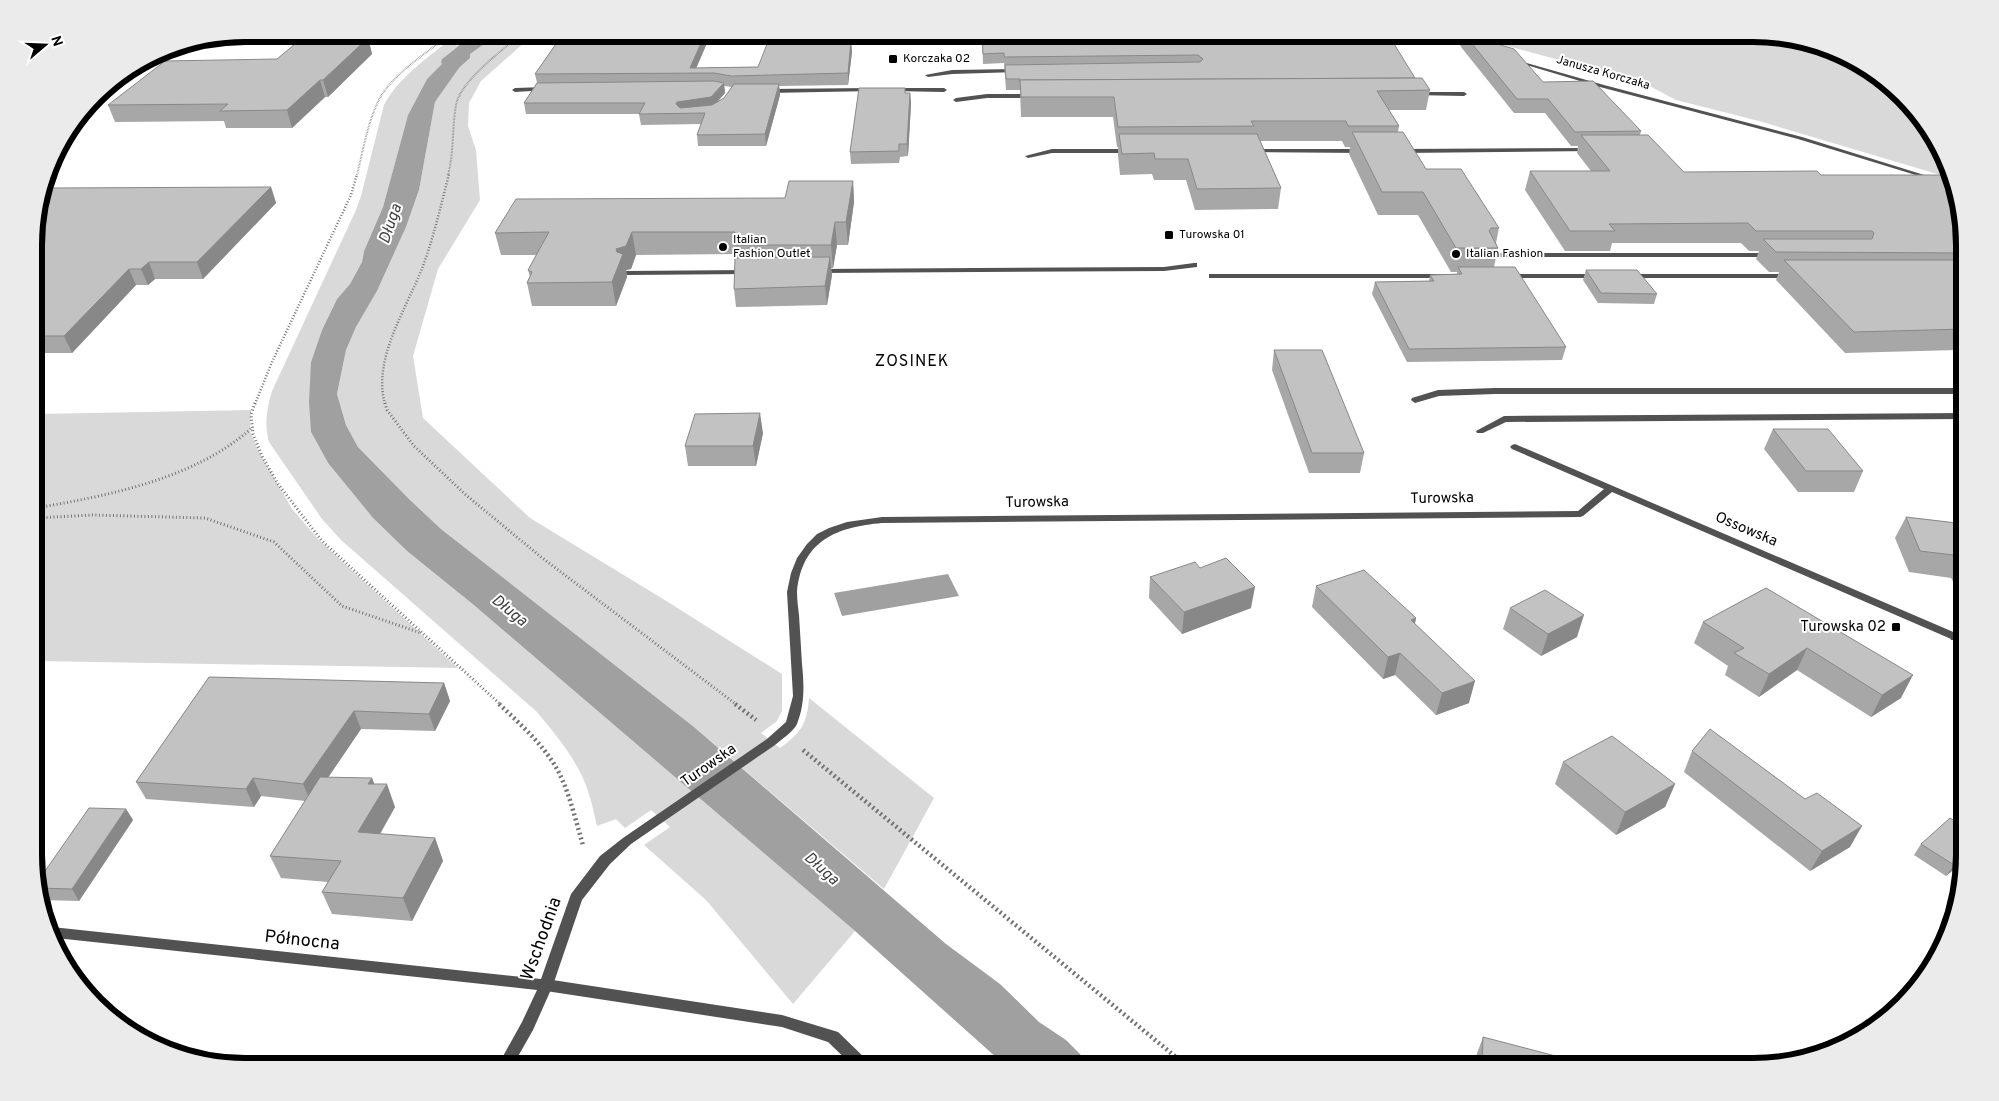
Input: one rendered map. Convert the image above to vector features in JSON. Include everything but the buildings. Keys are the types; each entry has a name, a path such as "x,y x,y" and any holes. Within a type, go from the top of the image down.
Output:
{"street":[{"path":"1457,42 1482,50"},
{"name":"Janusza Korczaka","path":"1508,58 1602,86 1800,138 1940,181"},
{"path":"928,75 952,72 1027,70"},
{"path":"515,90 555,89"},
{"path":"762,91 880,90"},
{"path":"890,90 944,90"},
{"path":"1404,94 1464,94"},
{"path":"956,100 987,96 1037,96"},
{"path":"1397,151 1595,150"},
{"path":"1028,156 1052,151 1141,151"},
{"path":"1239,151 1368,151"},
{"path":"1493,263 1489,255 1783,255"},
{"path":"805,272 1164,269 1194,264"},
{"path":"626,273 755,272"},
{"path":"1212,276 1451,276"},
{"path":"1501,276 1609,276"},
{"path":"1619,276 1797,276"},
{"path":"1414,400 1438,393 1495,391 1956,391"},
{"path":"1480,431 1504,419 1956,416"},
{"name":"Ossowska","path":"1515,447 1956,637"},
{"name":"Turowska","path":"658,820 784,732 794,716 798,687 792,592 794,577 799,561 814,541 845,525 882,520 1580,514 1611,488"},
{"name":"Wschodnia","path":"509,1058 528,1026 546,985 576,898 604,860 627,841 658,820"},
{"name":"Północna","path":"58,932 546,985 782,1021 833,1037 855,1058"}],"path":[{"path":"440,42 396,79 382,94 373,115 351,195 272,362 251,414 253,434 262,456 302,517 322,541 424,634 493,701 525,728 551,759 568,795 592,876"},
{"path":"479,42 529,42"},
{"path":"511,43 475,76 462,91 456,103 450,168 436,226 423,266 388,350 382,371 381,390 386,410 414,446 466,494 541,557 750,716 763,725 784,732 817,763 1177,1058"},
{"path":"42,507 90,500 163,479 231,446 253,427"},
{"path":"42,518 92,515 205,518 274,542 342,606 424,634"}],"shaded area":[{"path":"447,42 462,42 442,59 443,64 427,79 408,115 383,207 364,251 362,262 350,284 337,299 322,330 311,362 311,432 328,463 373,518 407,551 475,606 855,931 793,1004 706,900 644,845 670,827 651,810 625,828 616,819 597,826 589,795 579,769 537,712 341,540 322,519 269,442 267,416 272,391 356,210 384,105 399,84"},
{"path":"486,42 525,42 481,81 469,103 468,126 476,150 480,200 438,269 413,356 423,418 530,518 782,674 782,711 777,721 761,733 780,748 793,738 802,727 807,715 809,698 934,798 884,889 694,727 441,529 358,447 346,425 337,394 346,350 356,327 377,291 406,227 419,190 435,102 459,68 470,58 469,54"},
{"path":"1492,42 1753,42 1780,44 1806,49 1843,63 1877,84 1897,102 1915,122 1936,156 1944,176 1759,121 1676,100 1642,82"},
{"path":"251,410 250,431 258,450 292,509 319,540 458,668 42,661 42,414"}],"water":[{"name":"Długa","path":"463,42 487,42 470,54 470,58 459,68 435,102 419,190 406,227 377,291 356,327 346,350 337,394 346,425 358,447 441,529 694,727 946,944 1000,984 1039,1022 1066,1040 1084,1058 997,1058 855,931 475,606 407,551 373,518 328,463 311,432 309,402 311,362 322,330 337,299 350,284 362,262 364,251 383,207 408,115 427,79 442,64 442,59"},
{"path":"948,574 959,596 842,616 834,593"}],"place":[{"name":"Korczaka 02","path":"893,59"},
{"name":"Turowska 01","path":"1169,235"},
{"name":"Italian Fashion Outlet","path":"723,247"},
{"name":"Italian Fashion","path":"1456,254"},
{"name":"Turowska 02","path":"1896,627"}],"district":[{"name":"ZOSINEK","path":"912,362"}]}
